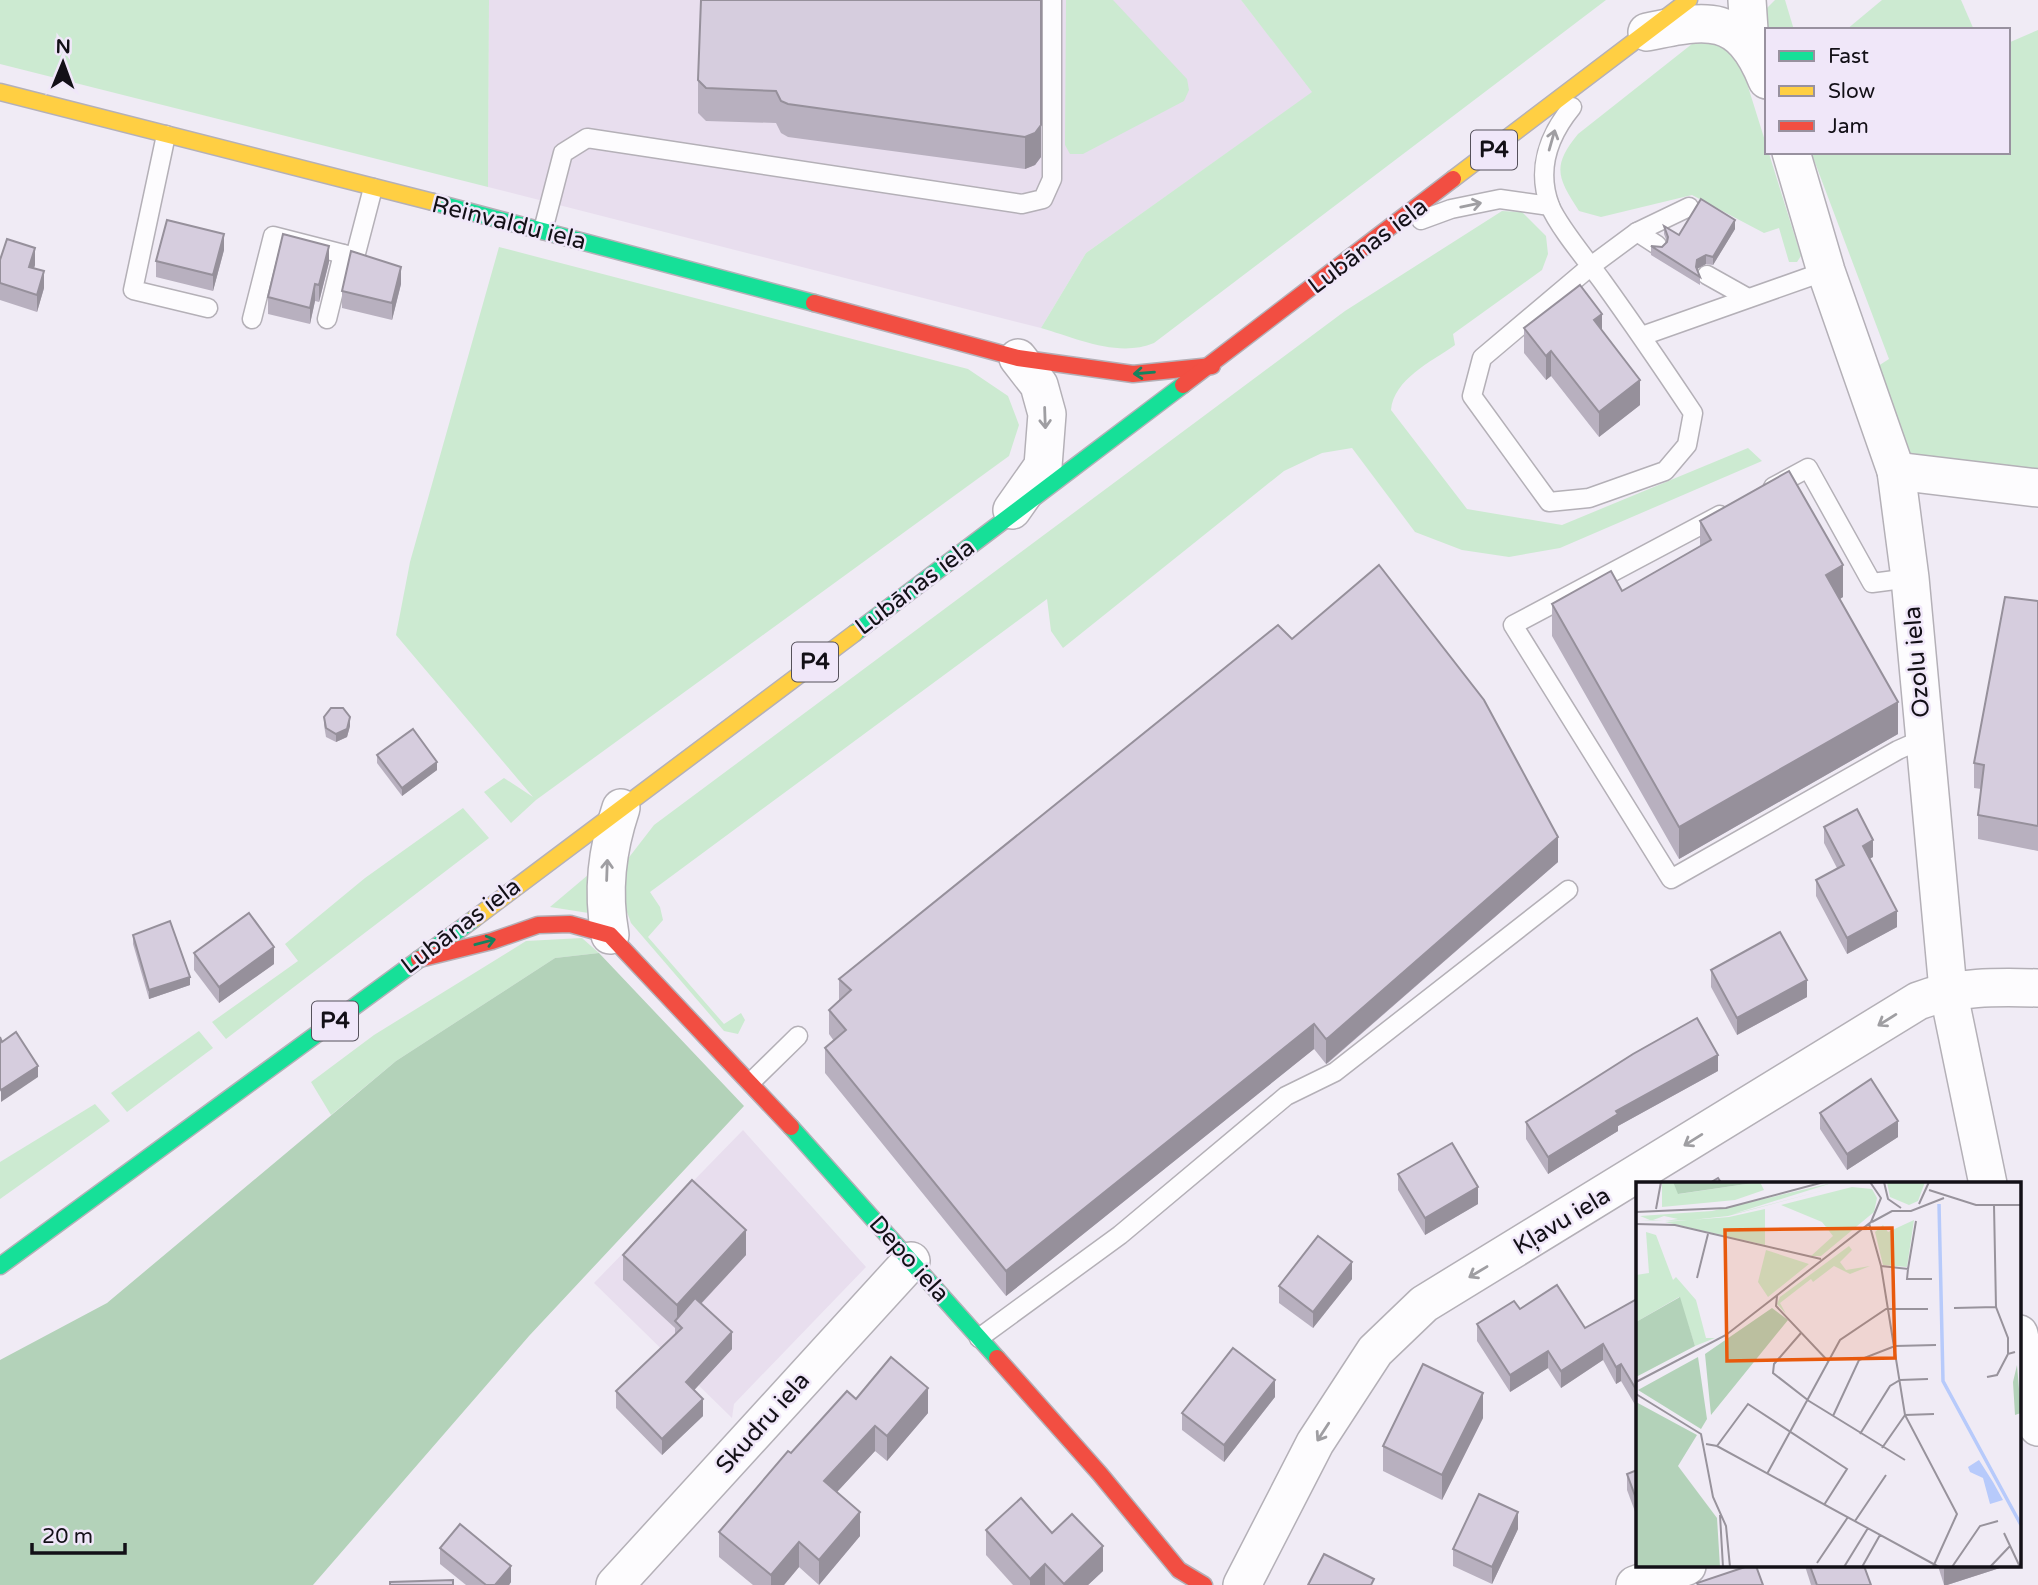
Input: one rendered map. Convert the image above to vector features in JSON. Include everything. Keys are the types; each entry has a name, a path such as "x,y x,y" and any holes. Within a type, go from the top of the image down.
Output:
{"street":[{"name":"Lubānas iela","path":"0,1266 419,959 1212,366 1689,0"},
{"path":"1747,0 1750,45 1765,76"},
{"path":"1647,32 1697,22 1726,28 1750,45"},
{"name":"Reinvaldu iela","path":"0,92 543,230 1017,358 1133,374 1212,366"},
{"name":"Ozolu iela","path":"1792,154 1826,271 1896,471 1910,578 1948,990 1988,1182"},
{"path":"1008,516 1043,466 1047,414 1039,385 1017,358"},
{"path":"1896,471 2038,488"},
{"path":"419,959 492,941 538,925 570,924 610,935 606,888 608,848 621,808"},
{"name":"Depo iela","path":"610,935 751,1082 1100,1474 1179,1570 1203,1585"},
{"name":"Kļavu iela","path":"1242,1585 1315,1443 1375,1351 1424,1304 1918,1001 1948,990 2038,988"},
{"name":"Skudru iela","path":"615,1585 911,1261"},
{"path":"2021,1344 2038,1427"},
{"path":"2021,1441 2038,1435"},
{"path":"1635,1585 1682,1568"}],"lane":[{"path":"543,230 563,153 587,138 1022,204 1043,199 1052,179 1052,0"},
{"path":"1605,66 1553,130 1544,170 1550,206 1591,266 1642,336 1693,413 1687,445 1665,471 1589,498 1549,502 1472,396 1482,358 1591,266 1637,232 1689,206"},
{"path":"166,135 133,290 208,308"},
{"path":"327,319 355,257 373,188"},
{"path":"1384,234 1451,209 1500,199 1550,206"},
{"path":"1637,232 1657,244"},
{"path":"251,319 273,236 355,257"},
{"path":"1642,336 1826,271"},
{"path":"1707,275 1748,298"},
{"path":"1759,494 1808,468 1872,583 1910,578"},
{"path":"1734,508 1513,625 1671,879 1898,750 1923,739"},
{"path":"979,1338 1121,1236 1286,1096 1335,1072 1568,890"},
{"path":"751,1082 798,1037"}],"shaded area":[{"path":"489,0 1241,0 1313,92 1086,253 1041,328 488,187"},
{"path":"743,1130 866,1267 734,1404 732,1418 594,1283"}],"green space":[{"path":"0,0 489,0 488,187 0,64"},
{"path":"1066,0 1113,0 1187,79 1189,90 1184,101 1083,154 1070,154 1065,145"},
{"path":"1241,0 1606,0 1154,343 1140,347 1112,347 1041,328 1086,253 1312,92"},
{"path":"1775,0 1785,0 1793,28 1766,28 1762,13"},
{"path":"1882,0 1961,0 1973,28 1848,28"},
{"path":"2038,30 2038,472 1914,457 1903,448 1875,368 1889,359 1812,154 2010,154 2010,42"},
{"path":"1697,40 1725,46 1740,61 1765,141 1765,154 1769,154 1801,256 1797,262 1789,262 1779,228 1764,233 1692,195 1601,217 1579,211 1566,190 1560,172 1564,155 1578,134"},
{"path":"1502,211 1522,212 1546,236 1548,254 1542,270 1453,334 1455,345 1406,380 1394,399 1391,410 1467,509 1562,525 1748,448 1762,461 1560,548 1509,557 1462,550 1415,532 1352,448 1322,453 1284,471 1063,648 1051,631 1047,599 650,892 660,907 663,920 648,937 724,1024 741,1013 745,1020 738,1034 724,1031 631,923 623,901 620,869 654,825 1345,311"},
{"path":"499,247 968,369 1008,396 1019,425 1009,456 536,800 511,823 484,792 504,778 533,797 396,635 410,562"},
{"path":"463,808 489,838 226,1039 212,1022 298,961 285,944 365,878"},
{"path":"588,875 591,876 595,914 550,907"},
{"path":"582,938 599,953 555,958 396,1061 331,1115 311,1082 374,1035 526,941"},
{"path":"599,953 744,1106 529,1336 313,1585 0,1585 0,1360 107,1303 396,1061 555,958"},
{"path":"199,1031 213,1048 127,1112 111,1093"},
{"path":"95,1104 110,1121 0,1199 0,1162"}],"building":[{"path":"701,0 1041,0 1041,125 1035,133 1025,137 788,104 781,101 776,91 706,88 698,80"},
{"path":"1701,199 1735,220 1713,257 1706,255 1697,260 1696,267 1700,277 1651,246 1662,247 1667,242 1664,226 1679,235"},
{"path":"167,220 224,234 213,275 156,261"},
{"path":"283,234 329,246 319,285 315,284 310,308 268,297"},
{"path":"7,239 35,248 29,267 44,271 37,295 0,283 0,260"},
{"path":"351,251 401,267 392,303 342,291"},
{"path":"1580,285 1602,314 1594,320 1640,380 1599,412 1551,351 1546,356 1524,328"},
{"path":"1789,471 1843,565 1826,575 1898,702 1679,827 1552,604 1611,571 1622,591 1711,540 1700,521"},
{"path":"1379,565 1484,700 1558,837 1328,1038 1326,1039 1314,1024 1006,1271 825,1048 846,1030 829,1010 851,990 839,979 1278,625 1292,639"},
{"path":"2005,597 2038,601 2038,826 1978,815 1984,765 1974,763"},
{"path":"331,708 343,708 350,717 347,729 336,734 326,728 324,717"},
{"path":"413,729 437,762 402,788 377,755"},
{"path":"1857,809 1873,840 1863,846 1897,911 1847,938 1816,880 1844,865 1824,827"},
{"path":"249,913 274,947 219,987 194,953"},
{"path":"170,921 190,977 149,990 133,935"},
{"path":"1780,932 1807,980 1737,1018 1711,970"},
{"path":"1697,1018 1718,1055 1616,1111 1618,1114 1548,1157 1526,1122 1633,1054"},
{"path":"16,1032 38,1066 1,1090 0,1037 2,1042"},
{"path":"1871,1079 1898,1121 1847,1154 1820,1113"},
{"path":"1452,1143 1478,1187 1425,1218 1398,1174"},
{"path":"692,1180 746,1230 677,1305 623,1255"},
{"path":"1318,1236 1352,1262 1313,1312 1279,1286"},
{"path":"1557,1285 1585,1328 1636,1300 1636,1389 1621,1364 1616,1367 1603,1344 1561,1371 1548,1351 1510,1375 1477,1324 1514,1301 1520,1309"},
{"path":"695,1298 732,1332 686,1382 703,1399 662,1439 616,1391 682,1328 675,1321"},
{"path":"1233,1348 1275,1380 1224,1445 1182,1413"},
{"path":"891,1357 928,1388 887,1436 875,1426 824,1481 860,1512 819,1560 799,1542 771,1575 719,1532 788,1451 791,1453 847,1391 856,1399"},
{"path":"1423,1364 1483,1393 1442,1475 1383,1446"},
{"path":"1636,1470 1636,1498 1627,1474"},
{"path":"1479,1494 1518,1512 1492,1567 1453,1549"},
{"path":"1021,1498 1052,1533 1072,1514 1103,1546 1064,1584 1045,1564 1030,1579 986,1530"},
{"path":"460,1524 511,1566 495,1585 486,1585 440,1548"},
{"path":"1324,1554 1374,1579 1371,1585 1308,1585"},
{"path":"1742,1568 1757,1568 1763,1585 1698,1585 1697,1583"},
{"path":"1811,1568 1865,1568 1871,1585 1817,1585"},
{"path":"453,1580 453,1585 390,1585 390,1582"}],"traffic: fast":[{"path":"433,202 814,303"},
{"path":"855,633 1183,385"},
{"path":"0,1266 474,919"},
{"path":"791,1127 997,1358"}],"traffic: slow":[{"path":"1453,179 1689,0"},
{"path":"0,92 433,202"},
{"path":"474,919 855,633"}],"traffic: jam":[{"path":"1183,385 1453,179"},
{"path":"814,303 1018,358 1133,374 1212,366"},
{"path":"419,959 492,941 538,925 570,924 610,935 791,1127"},
{"path":"997,1358 1100,1474 1179,1570 1204,1585"}]}
